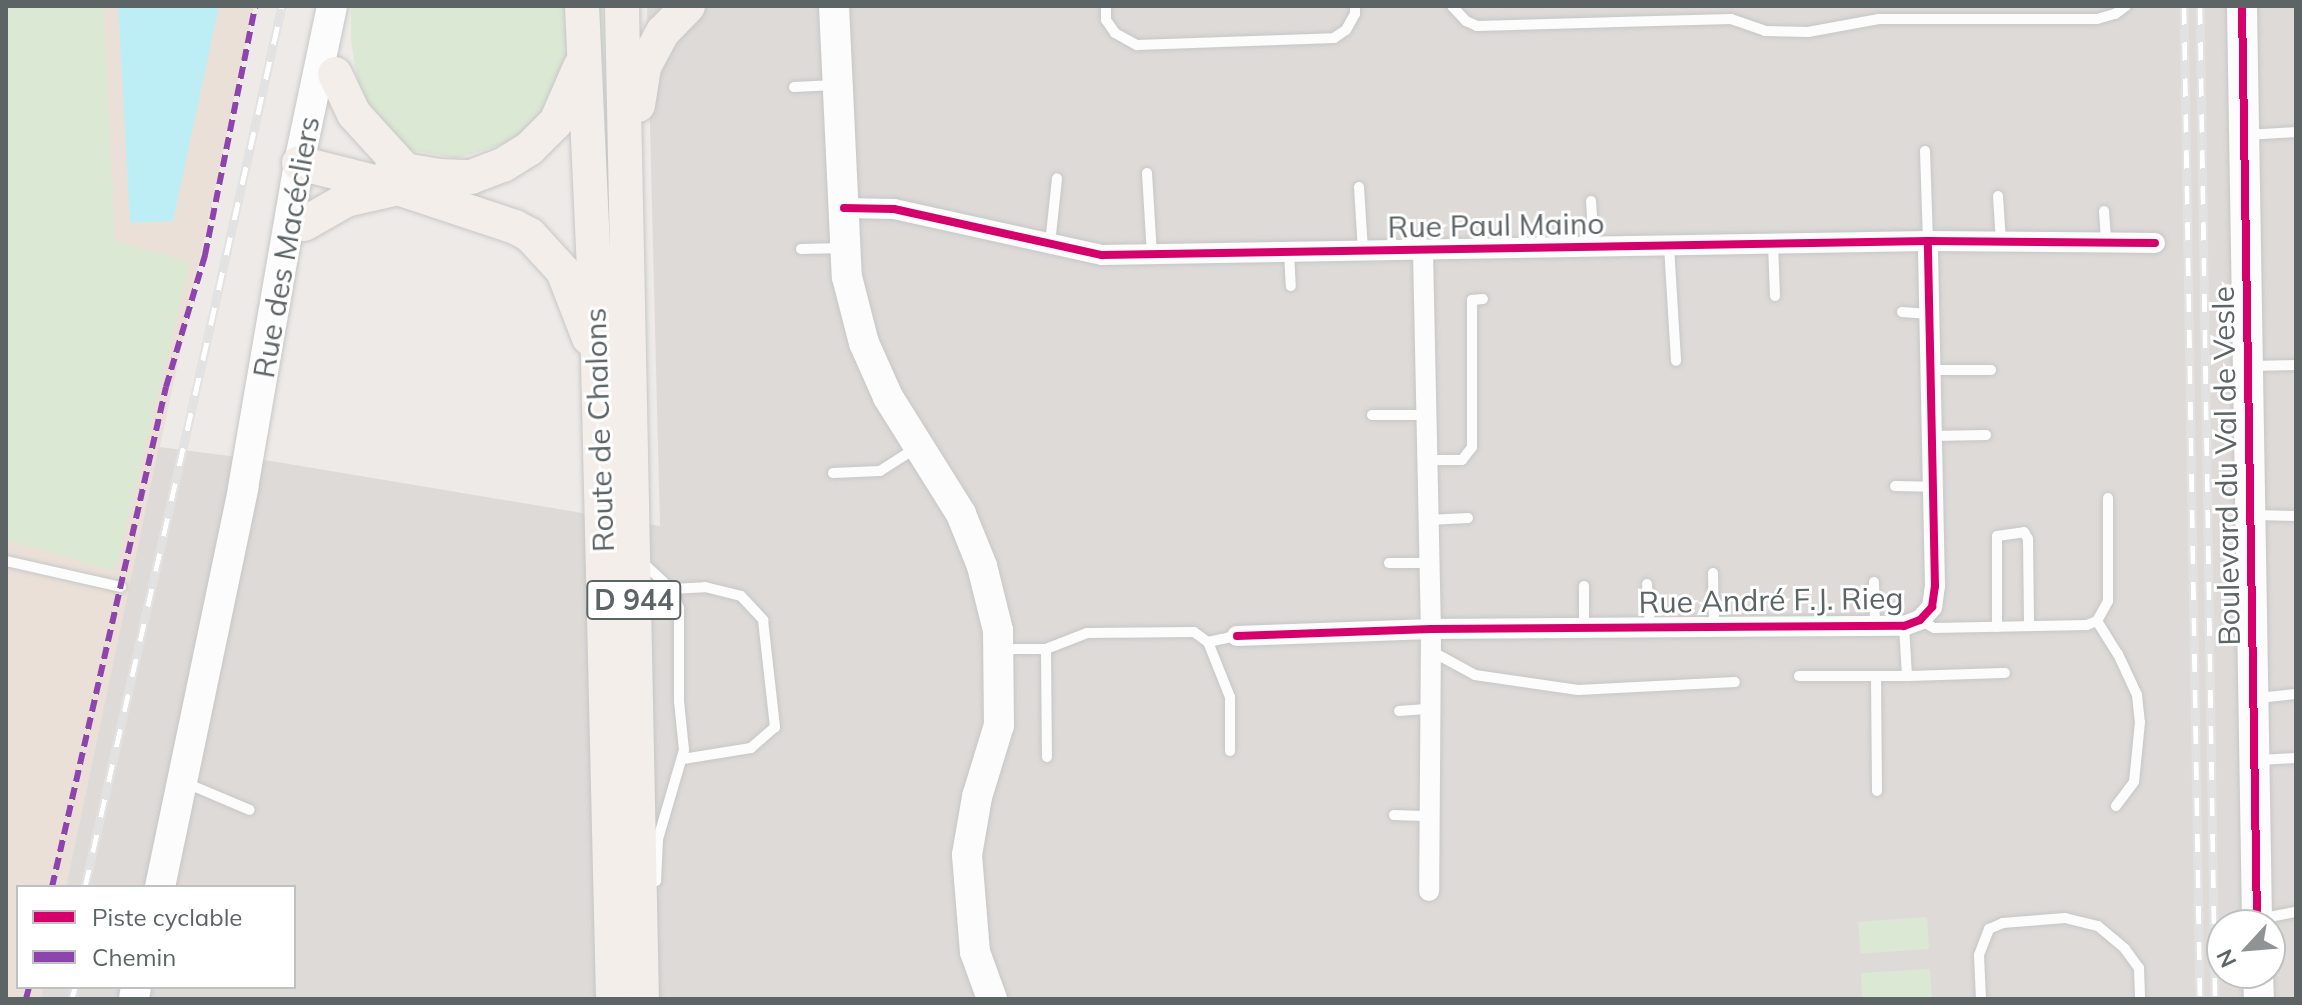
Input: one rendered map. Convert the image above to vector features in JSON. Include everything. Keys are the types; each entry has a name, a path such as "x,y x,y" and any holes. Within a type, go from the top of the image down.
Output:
{"main road":[{"name":"Route de Chalons","path":"582,6 598,362 613,999"},
{"name":"Route de Chalons","path":"622,6 642,999"},
{"path":"625,201 644,67 663,32 688,6"},
{"path":"304,224 346,200 402,180 471,177 503,165 529,149 556,122 570,97 585,53"},
{"path":"335,74 354,114 402,180"},
{"path":"310,157 402,180 530,235 563,271 598,362"}],"street":[{"name":"Rue des Macécliers","path":"243,488 304,224 310,157 335,74 335,6"},
{"name":"Rue des Macécliers","path":"160,885 185,782 310,157 335,6"},
{"path":"834,6 847,277 864,343 888,397 961,514 982,566 998,630 999,725 977,797 967,855 975,952 992,999"},
{"name":"Boulevard du Val de Vesle","path":"2242,6 2257,909"},
{"name":"Rue Paul Maino","path":"844,208 894,209 1102,255 1928,241 2155,243"},
{"name":"Rue André F.J. Rieg","path":"1237,636 1431,629 1912,623 1932,607 1935,586 1928,241"},
{"path":"1423,251 1431,629 1429,891"}],"lane":[{"path":"1106,6 1106,20 1115,33 1137,45 1334,38 1346,30 1355,14 1355,6"},
{"path":"1452,6 1466,21 1477,26 1731,19 1765,31 1808,32 1879,19 2097,19 2115,14 2126,6"},
{"path":"794,87 840,85"},
{"path":"2244,135 2296,132"},
{"path":"1925,151 1928,241"},
{"path":"1147,173 1152,254"},
{"path":"1050,244 1057,178"},
{"name":"Rue Paul Maino","path":"1359,187 1363,251"},
{"path":"1998,196 2001,242"},
{"name":"Rue Paul Maino","path":"1591,201 1594,247"},
{"path":"2104,211 2106,242"},
{"path":"1773,244 1775,296"},
{"path":"1669,246 1676,361"},
{"path":"801,249 845,248"},
{"path":"1289,252 1291,286"},
{"path":"1427,460 1462,460 1472,447 1472,300 1483,299"},
{"path":"1902,312 1930,314"},
{"name":"Boulevard du Val de Vesle","path":"2248,366 2296,365"},
{"path":"1931,370 1991,370"},
{"path":"1372,415 1426,415"},
{"path":"1933,436 1986,435"},
{"path":"833,473 880,471 919,446"},
{"path":"1895,486 1934,487"},
{"path":"1907,676 1912,623 1934,628 2087,625 2097,621 2108,601 2108,498"},
{"name":"Boulevard du Val de Vesle","path":"2251,515 2296,516"},
{"path":"1428,520 1468,518"},
{"path":"1997,627 1997,536 2024,532 2028,539 2029,626"},
{"path":"633,554 671,589 679,608 683,759 668,795 658,839 655,897"},
{"path":"6,561 121,587"},
{"path":"1389,563 1429,563"},
{"name":"Rue André F.J. Rieg","path":"1713,573 1714,627"},
{"name":"Rue André F.J. Rieg","path":"1874,582 1875,625"},
{"name":"Rue André F.J. Rieg","path":"1647,584 1650,627"},
{"path":"1584,586 1584,628"},
{"path":"671,589 705,587 741,596 763,620 775,727 751,748 683,759"},
{"path":"2097,621 2118,654 2137,695 2140,722 2134,782 2116,806"},
{"path":"998,649 1046,649 1087,633 1194,632 1208,642 1230,697 1230,751"},
{"path":"1208,642 1237,636"},
{"path":"1046,649 1047,757"},
{"path":"1431,651 1475,675 1578,690 1735,682"},
{"path":"1799,676 2005,673"},
{"path":"1876,676 1877,791"},
{"path":"2254,698 2296,694"},
{"path":"1399,711 1430,709"},
{"path":"2255,760 2296,758"},
{"path":"185,782 250,810"},
{"path":"1394,815 1430,816"},
{"path":"1981,999 1979,955 1989,929 2003,923 2065,918 2098,926 2125,949 2139,968 2140,999"},
{"path":"649,999 653,926"}],"shaded area":[{"path":"6,6 254,6 66,885 16,885 16,989 44,989 41,999 6,999"},
{"path":"647,6 2296,6 2296,999 41,999 44,989 296,989 296,885 66,885 159,447 271,461 660,526"}],"green space":[{"path":"6,6 103,6 115,241 190,262 115,571 6,540"},
{"path":"351,6 602,6 604,62 515,141 457,158 405,149 359,91 351,40"},
{"path":"1927,917 1929,949 1860,954 1858,922"},
{"path":"1930,969 1932,999 1862,999 1861,973"}],"water":[{"path":"118,6 219,6 173,221 130,223"}],"railway":[{"path":"85,885 282,6"},
{"path":"2184,6 2200,999"},
{"path":"2200,6 2215,999"},
{"path":"72,999 74,989"}],"marked path":[{"path":"52,885 166,387 205,255 255,6"},
{"path":"26,999 28,989"}],"cycle path":[{"path":"2242,6 2257,909"},
{"path":"844,208 894,209 1102,255 1928,241 2155,243"},
{"path":"1237,636 1431,629 1904,626 1920,620 1932,607 1935,586 1928,241"}]}
